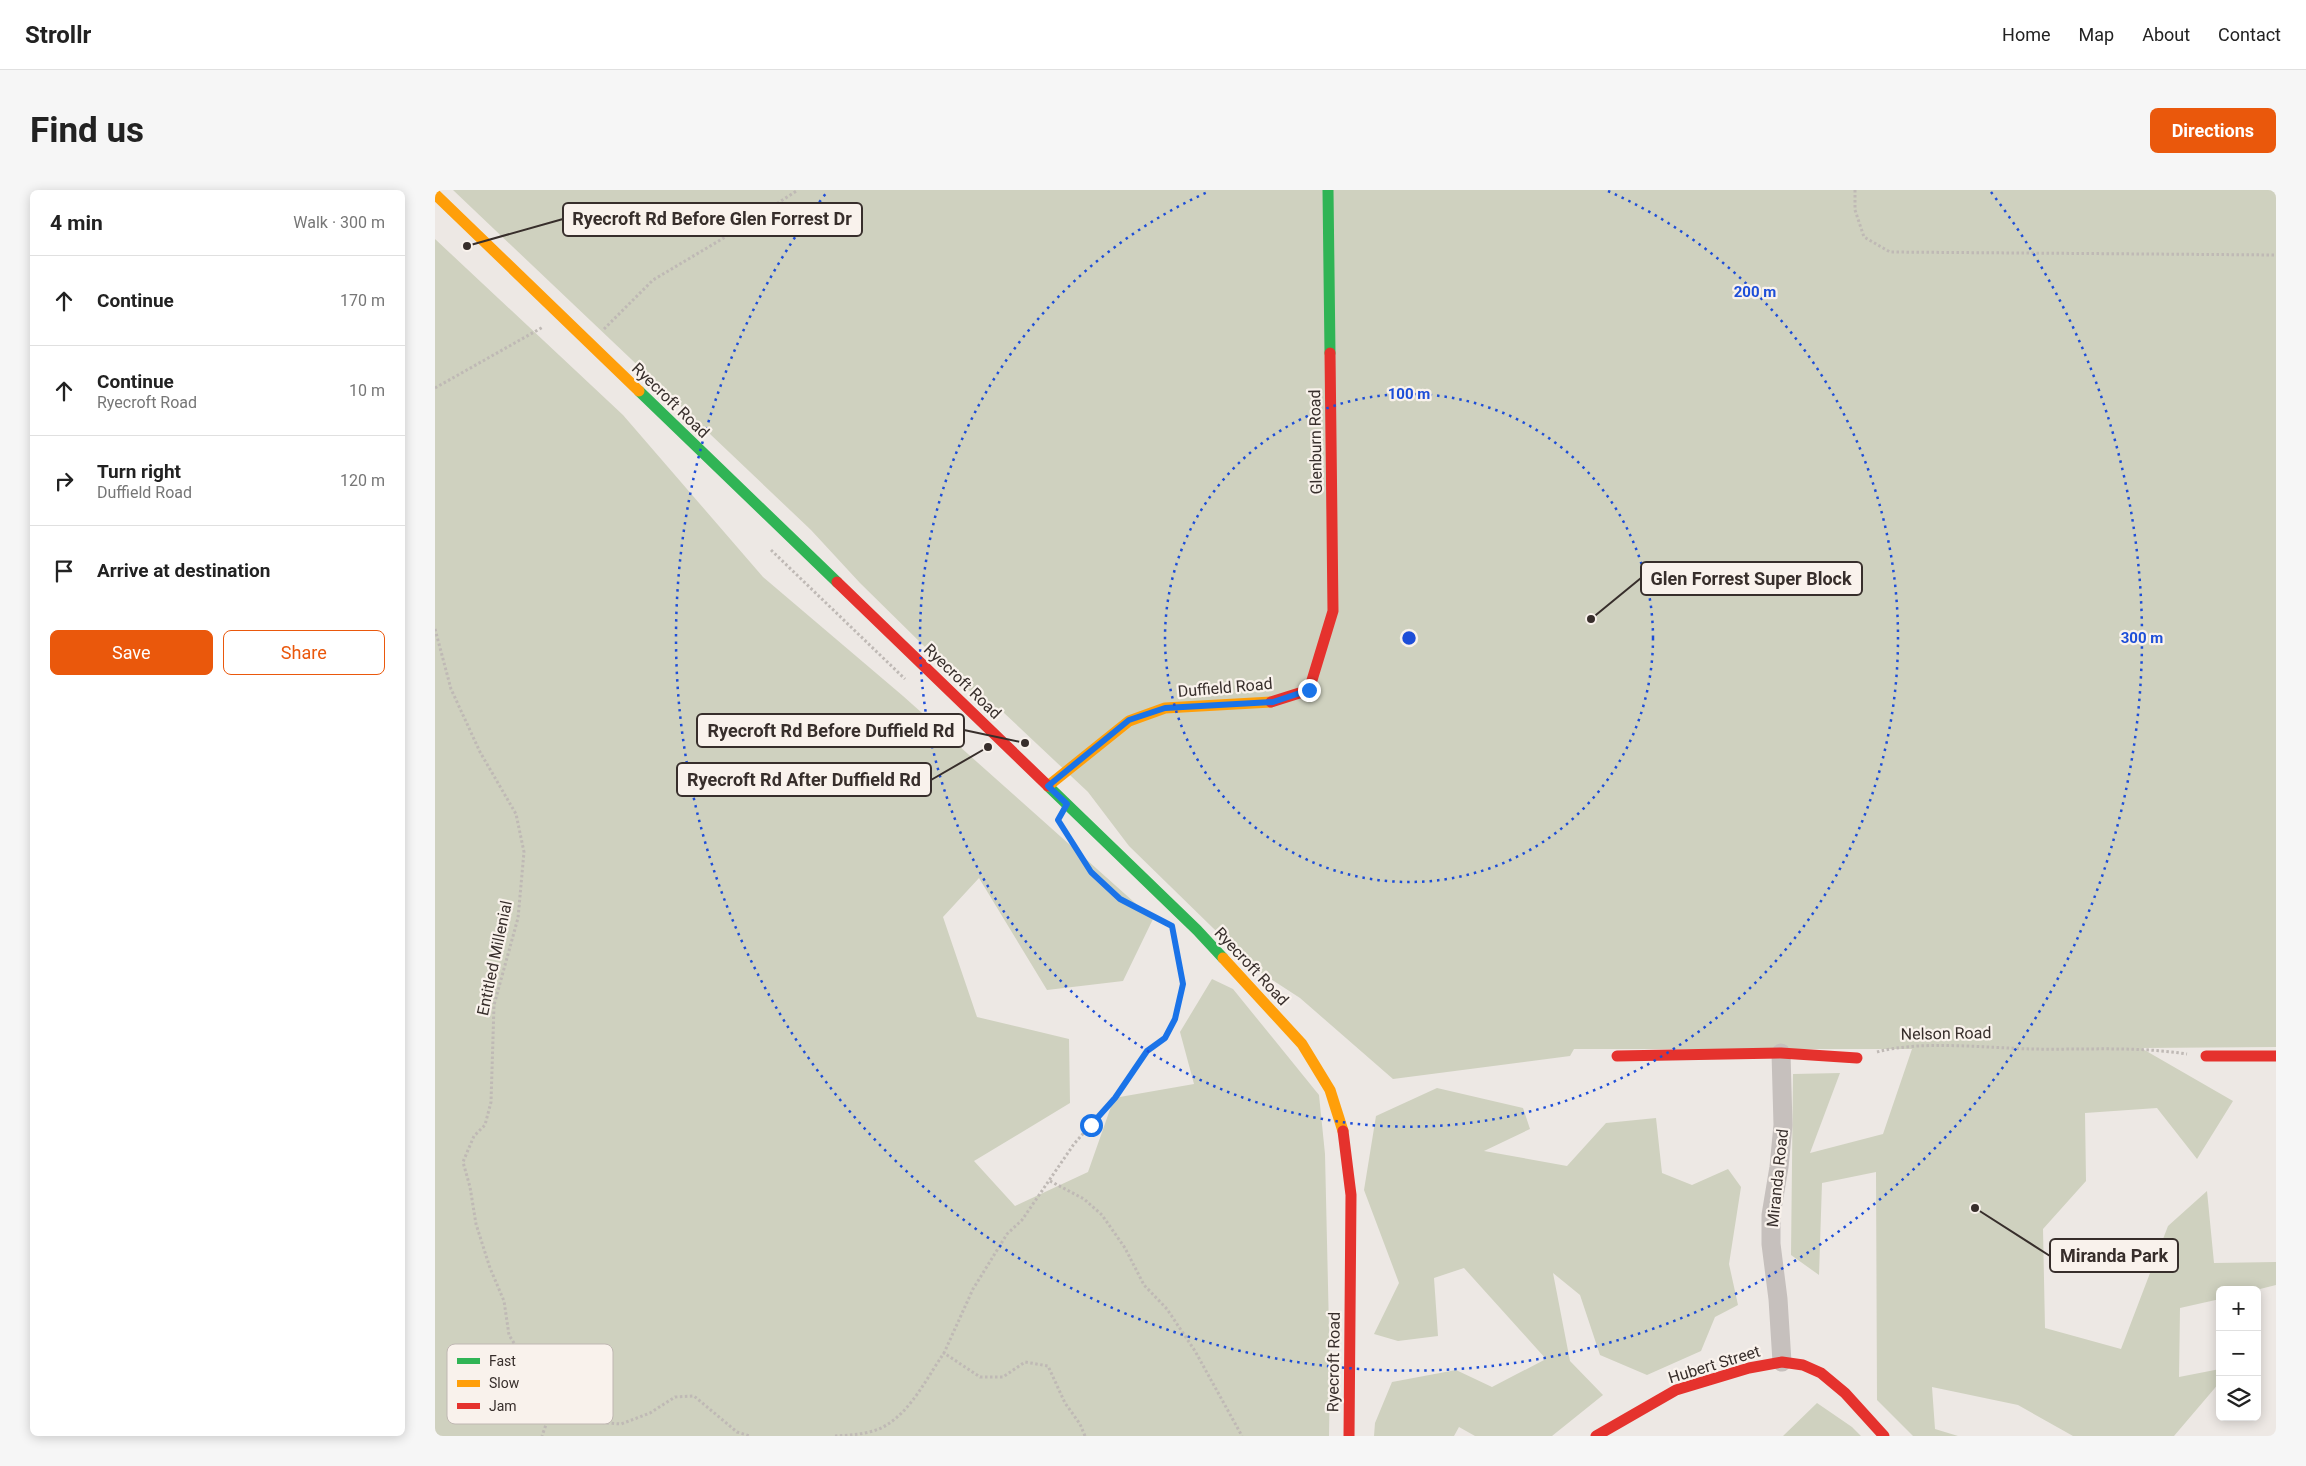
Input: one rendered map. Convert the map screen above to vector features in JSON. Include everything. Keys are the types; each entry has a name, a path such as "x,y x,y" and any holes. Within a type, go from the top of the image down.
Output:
{"street":[{"name":"Glenburn Road","path":"1309,690 1333,611 1328,190"},
{"name":"Ryecroft Road","path":"435,194 1197,930 1302,1044 1330,1090 1345,1138 1351,1195 1349,1436"},
{"name":"Duffield Road","path":"1048,786 1129,720 1165,708 1273,702 1309,690"},
{"path":"1617,1056 1781,1054 1857,1058"},
{"name":"Miranda Road","path":"1781,1054 1783,1125 1779,1167 1771,1215 1771,1244 1778,1299 1782,1362"},
{"path":"2206,1056 2276,1056"},
{"name":"Hubert Street","path":"1596,1436 1676,1390 1749,1368 1782,1362 1803,1365 1821,1373 1845,1393 1884,1436"}],"path":[{"path":"589,344 653,280 722,239 798,190"},
{"path":"1855,190 1855,210 1864,237 1890,252 2276,255"},
{"path":"435,388 544,327"},
{"name":"Entitled Millenial","path":"435,629 451,689 480,752 516,814 524,852 518,918 494,1005 491,1102 485,1125 474,1136 463,1162 470,1187 476,1224 490,1268 504,1301 509,1335 515,1344"},
{"path":"1068,834 1091,872 1120,899 1155,917"},
{"path":"835,1436 860,1434 888,1425 906,1407 944,1353 963,1309 986,1265 1007,1234 1022,1220 1074,1144 1115,1098 1147,1051 1165,1038 1175,1019 1183,984 1172,926"},
{"name":"Nelson Road","path":"1857,1058 1883,1050 1948,1046 2151,1050 2206,1056"},
{"path":"1050,1181 1084,1199 1102,1215 1125,1248 1144,1284 1167,1309 1190,1344 1242,1436"},
{"path":"944,1353 979,1377 1003,1377 1025,1362 1048,1366 1065,1403 1080,1424 1085,1436"},
{"path":"613,1423 621,1424 651,1413 675,1397 694,1396 737,1432 750,1436"},
{"name":"Entitled Millenial","path":"542,1436 546,1424"}],"green space":[{"path":"453,190 2276,190 2276,1047 2141,1048 2233,1101 2197,1159 2157,1108 2085,1113 2086,1181 2043,1229 2045,1328 2121,1349 2168,1226 2207,1191 2214,1263 2276,1262 2276,1285 2261,1289 2261,1286 2216,1286 2216,1300 2180,1308 2179,1377 2216,1370 2216,1387 2174,1436 2073,1436 2018,1405 1932,1387 1935,1429 1958,1436 1913,1436 1877,1400 1876,1172 1822,1183 1819,1275 1791,1255 1793,1074 1840,1073 1810,1153 1883,1134 1912,1049 1574,1049 1570,1056 1393,1079 1300,998 1254,968 1129,846 1088,792 1003,712 986,707 860,583 811,530"},
{"path":"435,239 623,415 763,577 903,696 1153,919 1123,981 1047,990 979,878 943,917 977,1017 1069,1039 1070,1103 974,1161 1015,1206 1088,1172 1114,1098 1194,1084 1180,1032 1212,979 1233,989 1319,1095 1325,1154 1330,1373 1329,1436 435,1436"},
{"path":"1437,1088 1523,1108 1530,1129 1484,1151 1567,1166 1606,1123 1656,1118 1662,1173 1692,1185 1728,1169 1741,1187 1729,1264 1738,1305 1715,1317 1701,1351 1647,1375 1600,1355 1580,1295 1553,1273 1570,1361 1603,1395 1552,1436 1475,1436 1459,1427 1454,1436 1374,1436 1375,1423 1392,1382 1456,1370 1492,1387 1546,1359 1464,1268 1434,1278 1438,1336 1398,1341 1374,1334 1399,1283 1364,1190 1376,1116"},
{"path":"1817,1403 1852,1427 1861,1436 1783,1436"}],"traffic: fast":[{"path":"1328,190 1330,353"},
{"path":"639,391 837,582"},
{"path":"1048,786 1197,930 1223,958"}],"traffic: slow":[{"path":"435,194 639,391"},
{"path":"1048,786 1129,721 1165,708 1271,702"},
{"path":"1223,958 1302,1044 1330,1090 1343,1131"}],"traffic: jam":[{"path":"1271,702 1309,690 1333,611 1330,353"},
{"path":"837,582 1048,786"},
{"path":"1617,1056 1781,1053 1857,1058"},
{"path":"2206,1056 2276,1056"},
{"path":"1343,1131 1351,1195 1349,1436"},
{"path":"1596,1436 1676,1390 1749,1368 1782,1362 1803,1365 1821,1373 1845,1393 1884,1436"}],"place":[{"name":"Ryecroft Rd Before Glen Forrest Dr","path":"467,246"},
{"name":"Glen Forrest Super Block","path":"1591,619"},
{"name":"Ryecroft Rd Before Duffield Rd","path":"1025,743"},
{"name":"Ryecroft Rd After Duffield Rd","path":"988,747"},
{"name":"Miranda Park","path":"1975,1208"}],"route":[{"path":"1091,1125 1115,1098 1147,1051 1165,1038 1175,1019 1183,984 1172,926 1120,899 1091,872 1058,820 1067,804 1048,786 1129,720 1165,708 1273,702 1309,690"}]}
